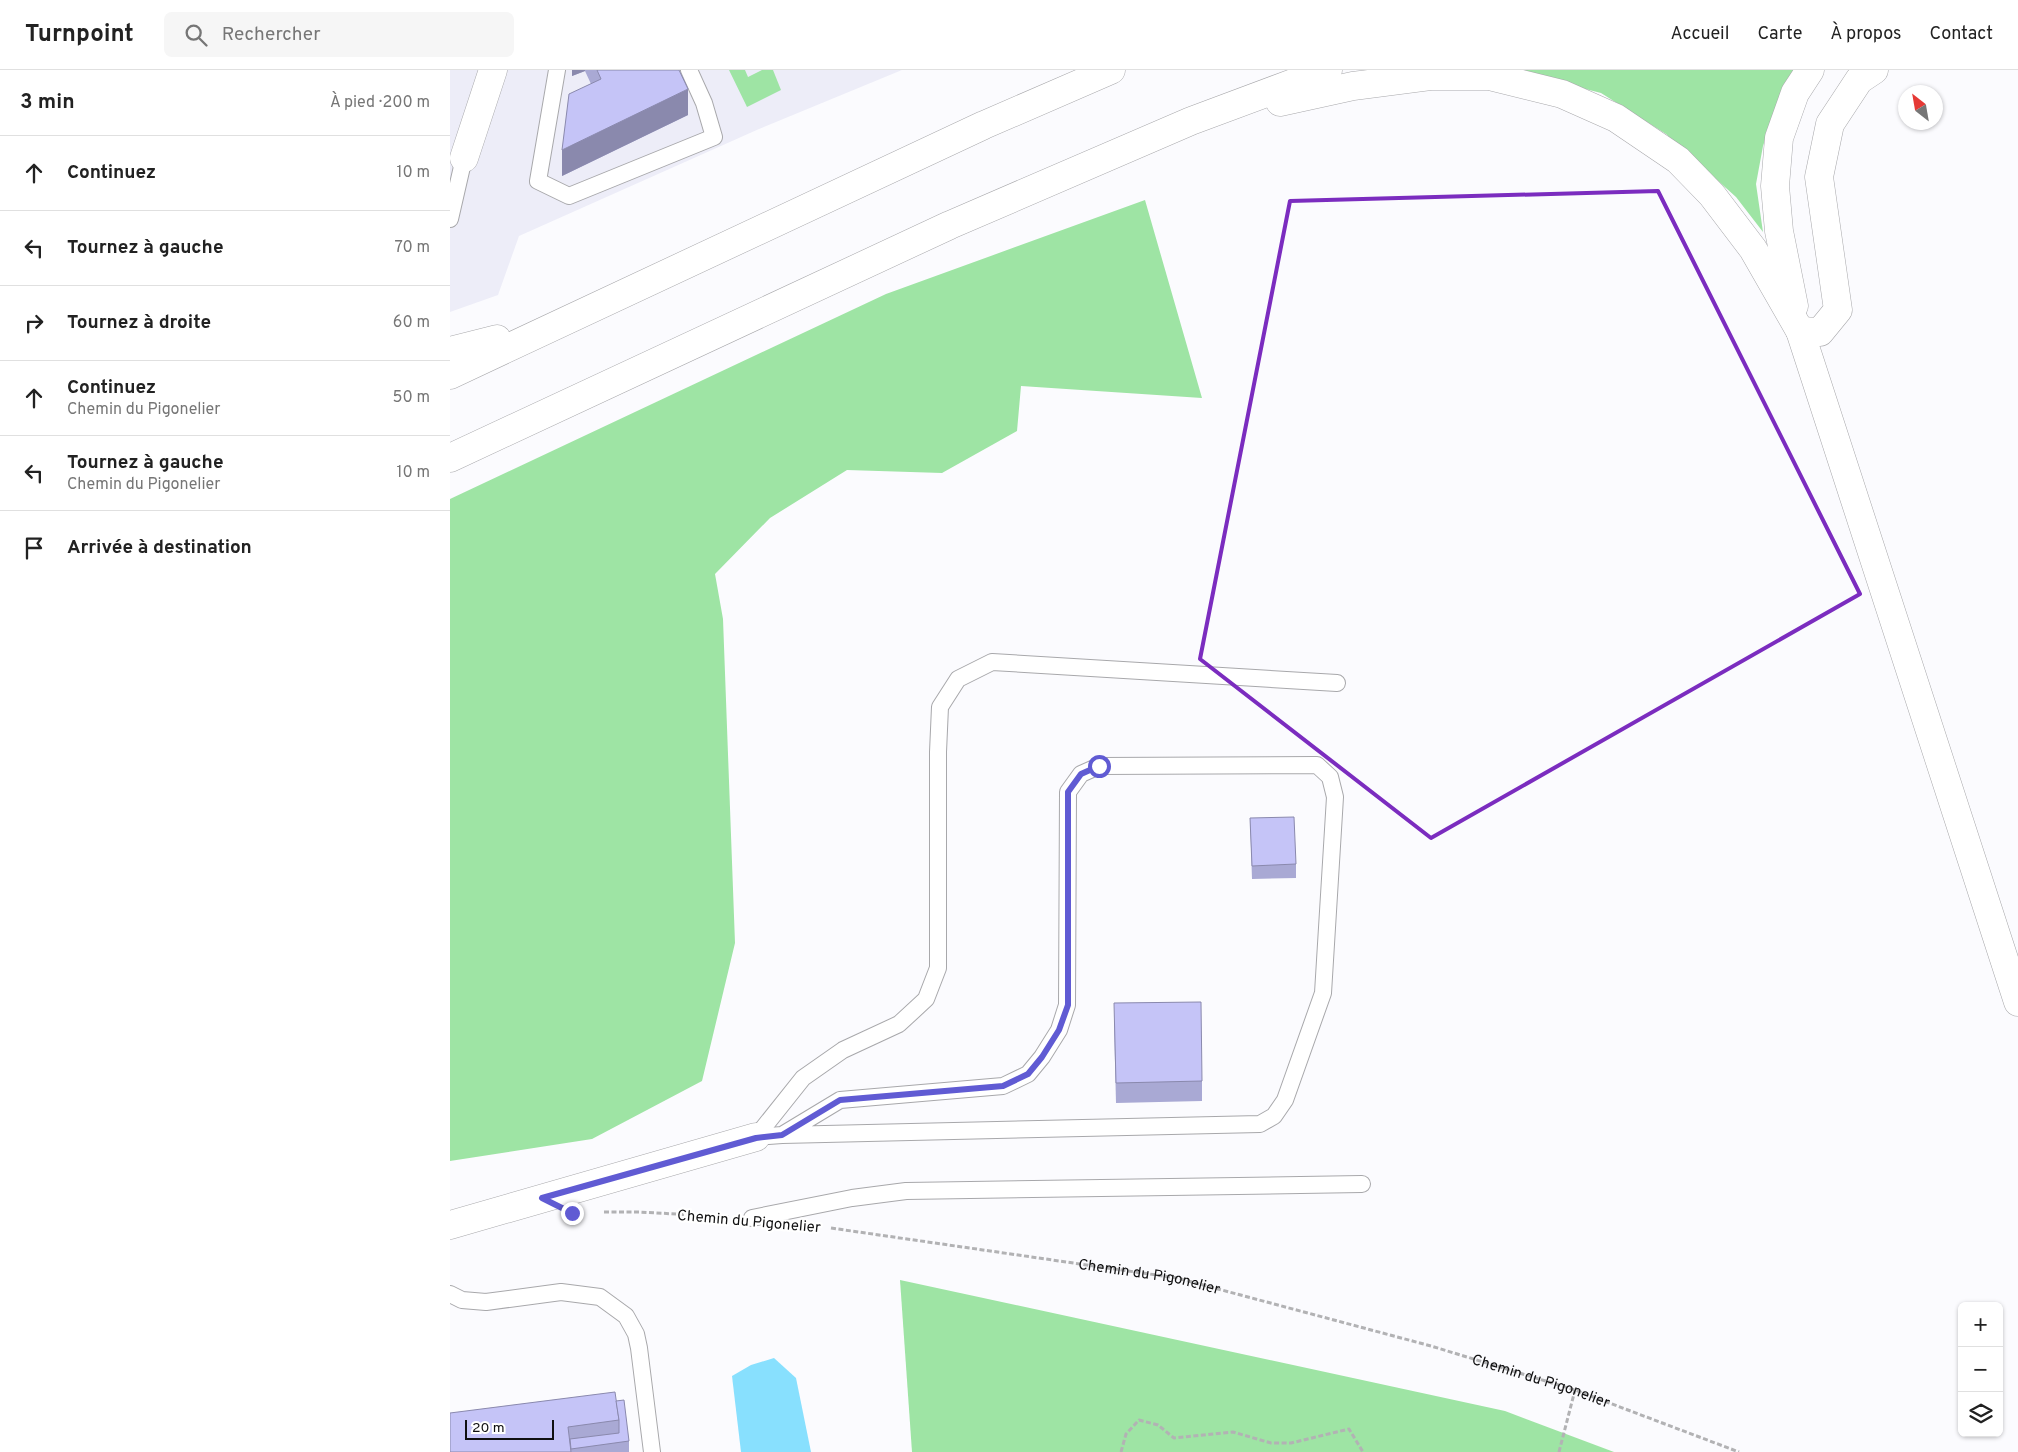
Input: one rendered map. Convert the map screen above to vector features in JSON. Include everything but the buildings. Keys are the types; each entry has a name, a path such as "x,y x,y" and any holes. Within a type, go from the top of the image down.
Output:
{"main road":[{"path":"464,158 493,70"},
{"path":"450,374 984,125 1111,70"},
{"path":"450,458 950,225 1191,121 1328,70"},
{"path":"1810,70 1795,93 1779,138 1775,186 1779,231 1800,332 2018,1002"},
{"path":"1800,332 1820,332 1838,310 1819,177 1830,124 1860,80 1874,70"},
{"path":"1191,121 1353,86 1430,76 1489,76 1562,94 1616,118 1678,160 1712,194 1753,249 1800,332"},
{"path":"450,351 559,323"},
{"path":"450,1225 769,1136"}],"lane":[{"path":"557,70 538,182 569,196 714,137 704,103 689,70"},
{"path":"450,219 464,158"},
{"path":"769,1136 803,1078 843,1050 899,1024 926,999 938,968 938,752 940,707 958,679 992,662 1337,683"},
{"path":"1317,765 1330,777 1336,798 1323,993 1285,1100 1274,1116 1260,1124 769,1136 840,1100 1003,1086 1028,1074 1042,1057 1059,1030 1068,1005 1068,792 1081,774 1099,766 1317,765"},
{"path":"752,1218 852,1198 906,1191 1362,1184"},
{"path":"450,1294 462,1300 486,1302 561,1292 600,1297 626,1316 636,1334 640,1348 652,1452"}],"path":[{"name":"Chemin du Pigonelier","path":"601,1212 639,1212 752,1218"},
{"name":"Chemin du Pigonelier","path":"830,1228 1177,1278 1431,1346 1575,1390 1738,1452"},
{"path":"1559,1452 1575,1390"},
{"path":"1121,1452 1126,1434 1139,1420 1158,1425 1174,1438 1233,1432 1271,1443 1292,1443 1349,1429 1363,1452"}],"highlighted area":[{"path":"1658,191 1860,594 1431,838 1200,659 1290,201"}],"shaded area":[{"path":"450,70 902,70 759,129 519,236 498,295 450,312"}],"green space":[{"path":"729,70 745,70 748,77 762,70 773,70 781,90 747,107"},
{"path":"1511,70 1794,70 1782,90 1763,146 1756,184 1763,232 1736,197 1666,134 1601,93"},
{"path":"1145,200 1202,398 1021,386 1017,431 942,473 847,470 770,518 715,574 723,619 735,943 702,1081 592,1139 450,1161 450,499 886,294"},
{"path":"900,1280 1505,1411 1614,1452 912,1452"}],"water":[{"path":"774,1358 796,1378 811,1452 741,1452 732,1376 751,1365"}],"route":[{"path":"572,1213 542,1198 756,1138 782,1135 840,1100 1003,1086 1028,1074 1042,1057 1059,1030 1068,1005 1068,792 1081,774 1099,766"}]}
